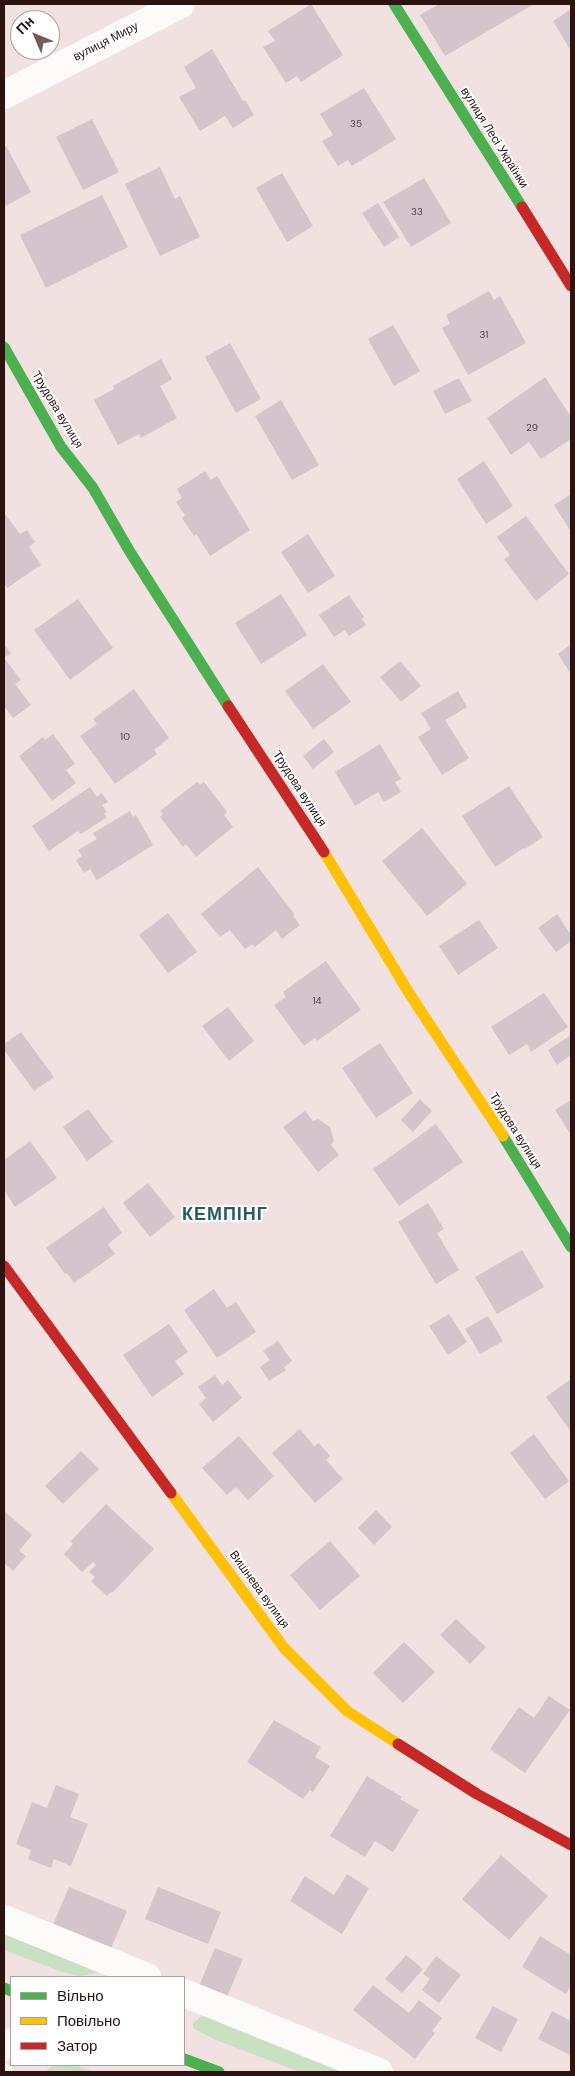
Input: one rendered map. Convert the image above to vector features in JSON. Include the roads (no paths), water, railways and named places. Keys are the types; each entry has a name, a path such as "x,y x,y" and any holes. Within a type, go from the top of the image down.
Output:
{"main road":[{"name":"вулиця Лесі Українки","path":"394,4 571,286"},
{"name":"Трудова вулиця","path":"4,347 61,447 93,488 162,602 292,801 409,993 502,1135 571,1246"},
{"name":"Вишнева вулиця","path":"4,1266 284,1648 347,1711 476,1794 571,1845"},
{"path":"185,2059 218,2072"}],"street":[{"name":"вулиця Миру","path":"4,95 181,4"},
{"path":"4,1919 145,1976"},
{"path":"185,1993 379,2072"}],"lane":[{"path":"4,2053 10,2038"}],"district":[{"name":"КЕМПІНГ","path":"225,1215"}]}
